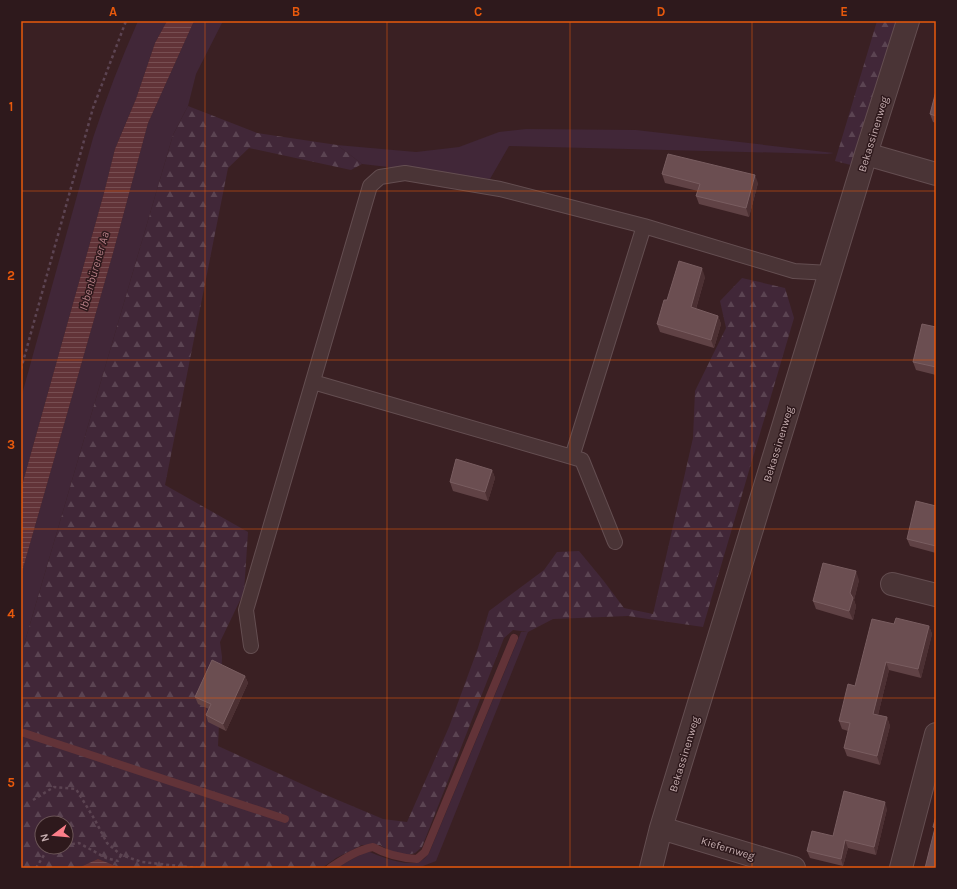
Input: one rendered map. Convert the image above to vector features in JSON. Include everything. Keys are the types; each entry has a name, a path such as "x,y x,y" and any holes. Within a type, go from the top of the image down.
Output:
{"street":[{"name":"Bekassinenweg","path":"651,868 661,828 866,154 908,21"},
{"path":"866,154 936,174"},
{"path":"892,584 936,595"},
{"path":"901,868 936,734"},
{"name":"Kiefernweg","path":"661,828 794,868"}],"lane":[{"path":"251,646 246,610 370,186 380,177 405,173 500,189 644,226 794,271 830,273"},
{"path":"572,457 644,226"},
{"path":"313,382 582,460 615,542"}],"path":[{"path":"21,369 93,108 126,21"},
{"path":"33,800 54,787 76,790 95,820 107,843 121,855 142,862 197,868"},
{"path":"74,843 79,843 106,858 118,861 121,855"},
{"path":"36,868 44,855"}],"green space":[{"path":"138,21 167,21 155,43 136,99 115,149 21,489 21,398 93,138 114,79"},
{"path":"194,21 223,21 196,74 188,106 173,135 21,655 21,575 113,253 148,123"},
{"path":"877,21 897,21 851,165 835,161"},
{"path":"188,106 257,133 337,145 362,164 351,170 249,148 228,168 165,485 248,532 244,592 220,642 222,657 218,746 383,819 407,822 449,727 478,648 489,611 544,570 557,552 579,551 624,608 653,614 693,438 695,391 726,328 720,301 742,278 785,288 794,318 703,627 628,616 553,619 528,632 513,630 504,638 422,847 415,853 404,856 393,853 380,845 362,845 336,858 322,868 121,868 98,859 78,868 21,868 21,655 173,135"},
{"path":"526,129 636,130 834,153 509,146 490,179 362,164 337,145 416,152 459,147 499,132"},
{"path":"521,632 528,632 436,861 418,868 336,868 367,851 394,861 410,863 425,858 429,853"}],"water":[{"name":"Ibbenbürener Aa","path":"167,21 194,21 148,123 113,253 21,575 21,489 115,149 136,99 155,43"},
{"path":"98,859 121,868 78,868"}],"building":[{"path":"936,91 936,116 930,114"},
{"path":"668,154 755,175 746,208 696,196 700,184 662,174"},
{"path":"679,261 702,268 691,307 718,316 711,340 657,324 664,300 667,300"},
{"path":"922,324 936,327 936,367 913,362"},
{"path":"456,459 492,470 485,492 450,482"},
{"path":"916,501 936,506 936,546 907,539"},
{"path":"823,563 856,571 850,593 853,598 849,611 813,601"},
{"path":"896,618 929,626 918,669 886,662 873,714 887,717 877,756 844,748 850,723 839,721 848,684 855,686 872,619 894,624"},
{"path":"212,660 245,676 223,724 206,715 211,704 195,697"},
{"path":"844,791 885,802 874,847 845,840 841,859 807,851 812,831 833,836"},
{"path":"936,816 936,868 925,868 935,828 933,827"}],"waterway":[{"path":"330,868 367,848 373,847 389,854 411,859 417,859 425,852 514,638"},
{"path":"24,733 285,819"}]}
